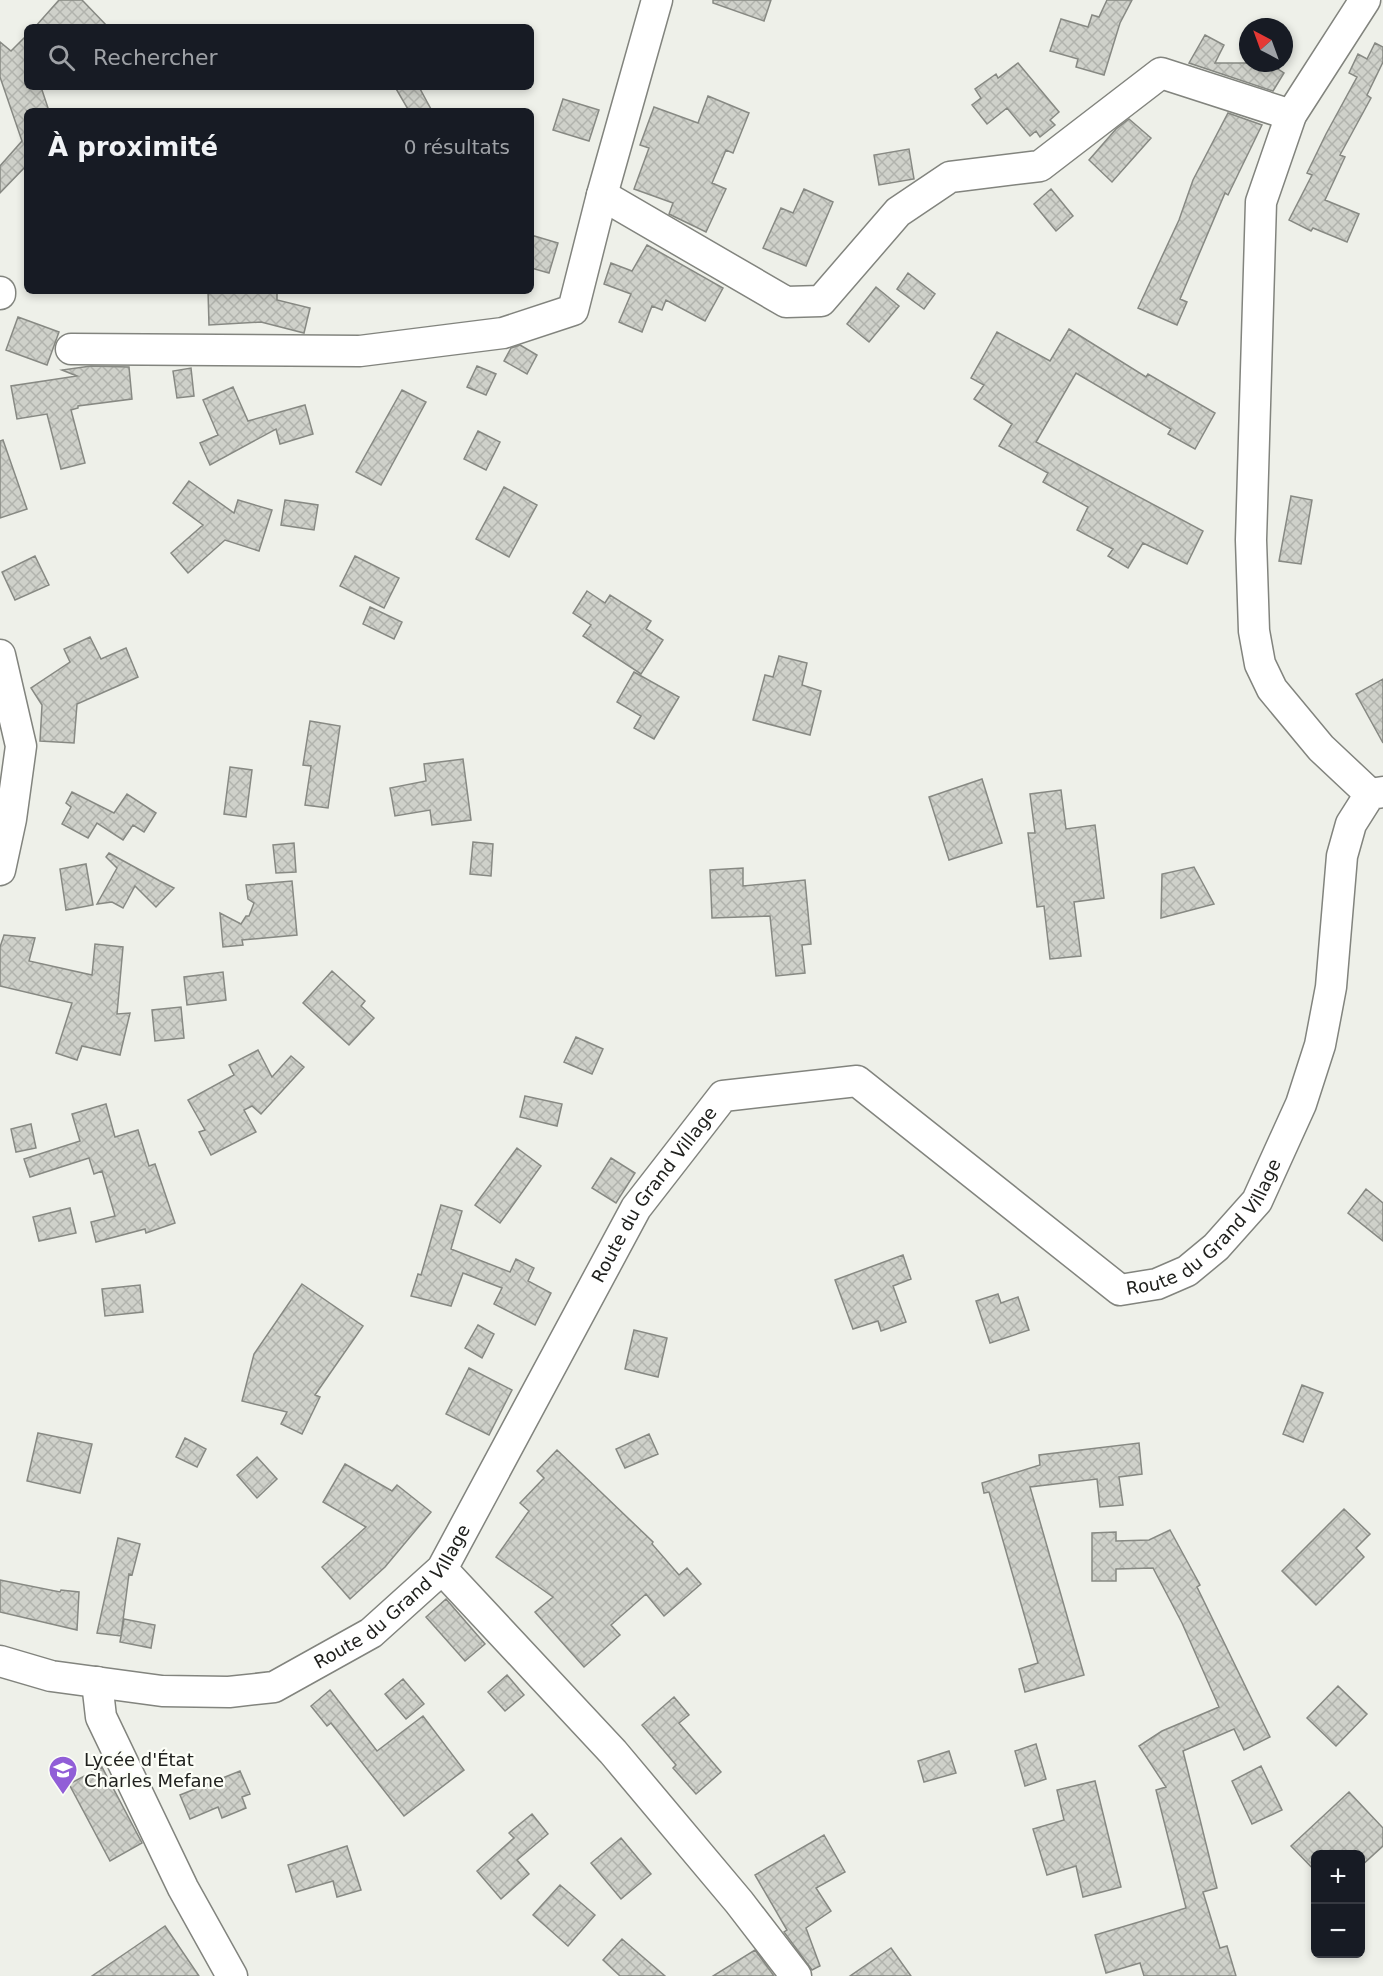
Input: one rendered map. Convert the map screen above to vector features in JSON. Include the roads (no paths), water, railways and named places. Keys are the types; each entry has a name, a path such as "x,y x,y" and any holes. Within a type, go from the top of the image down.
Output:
{"street":[{"path":"71,349 360,351 503,333 573,310 602,195 657,0"},
{"path":"1365,0 1291,115 1261,202 1251,540 1254,631 1260,664 1272,689 1321,748 1376,793"},
{"path":"602,195 786,302 821,302 898,212 942,182 951,177 1040,165 1161,73 1291,115"},
{"path":"0,655 21,746 12,819 0,870"},
{"name":"Route du Grand Village","path":"0,1661 51,1676 162,1691 229,1692 274,1687 371,1633 442,1569 636,1208 723,1096 857,1082 1120,1290 1156,1284 1187,1272 1216,1247 1257,1201 1301,1104 1320,1045 1331,987 1342,856 1351,824 1376,793"},
{"path":"442,1569 613,1752 740,1902 796,1976"},
{"path":"97,1682 101,1717 183,1888 231,1976"}],"place":[{"name":"Lycée d'État Charles Mefane","path":"63,1796"}]}
